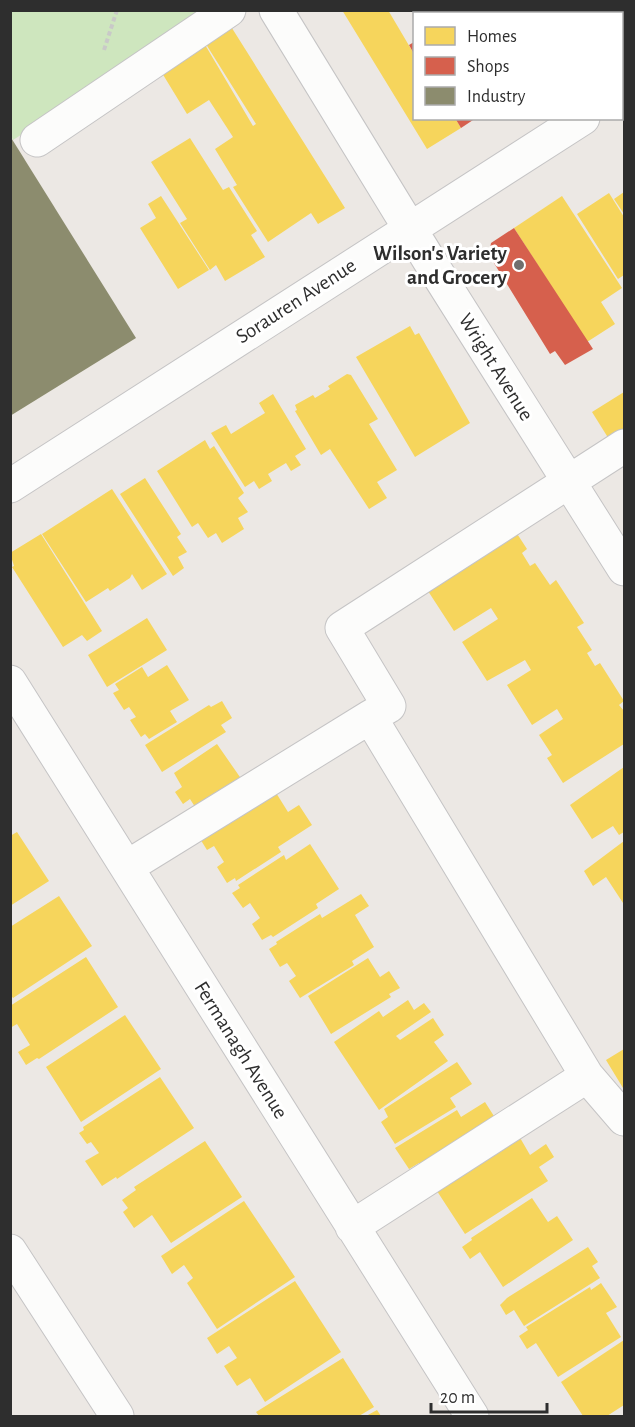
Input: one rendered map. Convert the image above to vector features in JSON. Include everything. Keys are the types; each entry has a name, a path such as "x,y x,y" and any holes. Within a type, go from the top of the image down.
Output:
{"street":[{"path":"36,140 229,10"},
{"name":"Wright Avenue","path":"276,10 409,228 624,569"},
{"name":"Sorauren Avenue","path":"10,486 580,120"},
{"path":"127,867 389,706 342,628 624,446"},
{"name":"Fermanagh Avenue","path":"10,682 472,1416"},
{"path":"370,717 587,1076 624,1119"},
{"path":"352,1227 587,1076"},
{"path":"10,1251 117,1416"}],"green space":[{"path":"11,11 215,11 13,140 11,136"}],"building: Homes":[{"path":"342,10 388,10 413,52 413,120 456,120 461,128 427,149"},
{"path":"459,10 579,10 580,12 460,12"},
{"path":"586,10 624,10 624,20 623,12 587,12"},
{"path":"230,25 345,208 318,224 311,213 268,242 233,187 237,185 215,149 233,137 209,100 187,114 162,73 204,43 253,126 256,124 204,41"},
{"path":"190,138 223,190 229,187 257,231 251,235 265,257 225,281 216,265 210,270 180,223 187,219 151,162"},
{"path":"624,192 624,214 614,199"},
{"path":"609,193 624,217 624,275 618,279 577,214"},
{"path":"161,196 209,270 178,289 140,228 156,218 148,204"},
{"path":"562,196 622,288 601,302 615,324 587,342 514,228"},
{"path":"410,326 415,335 419,333 470,423 415,457 356,357"},
{"path":"347,374 351,375 378,419 369,424 397,470 377,482 387,498 369,509 330,449 321,455 295,411 297,410 295,405 313,395 315,398"},
{"path":"624,392 624,436 612,444 592,412"},
{"path":"273,394 306,449 295,456 301,465 291,471 286,463 268,474 272,481 259,489 254,481 245,487 211,433 226,425 231,434 265,413 259,403"},
{"path":"205,440 210,449 214,446 244,493 238,498 248,512 238,518 244,529 222,543 216,533 208,538 198,523 192,527 157,471"},
{"path":"145,478 181,534 177,537 187,552 178,557 184,568 173,576 120,494"},
{"path":"112,489 167,574 142,590 132,574 130,578 110,591 108,588 86,602 42,534"},
{"path":"514,529 527,549 522,553 530,566 535,563 550,585 556,580 584,623 577,627 592,650 587,653 595,666 600,663 624,701 619,705 624,711 624,744 563,783 547,758 552,755 539,735 563,719 557,709 532,725 507,685 531,670 525,660 487,681 462,642 498,619 491,608 454,631 428,591"},
{"path":"41,534 102,631 87,641 82,635 63,647 12,567 14,566 10,553"},
{"path":"147,618 167,650 107,687 88,655"},
{"path":"167,665 189,700 170,711 177,722 149,739 145,734 141,737 130,720 136,717 129,707 124,710 113,693 119,690 115,684 142,667 148,677"},
{"path":"222,701 232,718 221,725 226,732 162,772 145,745 209,705 211,707"},
{"path":"217,744 242,780 197,810 190,799 183,804 175,792 182,787 174,773"},
{"path":"624,767 624,832 619,835 613,826 592,839 570,805"},
{"path":"273,788 288,812 299,805 312,825 278,847 281,852 236,881 235,878 227,883 217,867 224,862 214,846 207,850 197,834"},
{"path":"17,832 49,881 10,906 10,836"},
{"path":"624,841 623,903 606,877 593,886 584,871"},
{"path":"310,844 339,889 316,904 318,908 273,937 271,935 262,940 252,924 260,918 250,903 243,908 232,893 240,888 238,885 284,855 286,860"},
{"path":"361,894 369,906 355,915 374,947 352,961 354,965 300,998 289,981 296,976 287,963 280,967 269,949 277,944 276,942 320,914 322,918"},
{"path":"59,896 92,946 13,998 10,994 10,927"},
{"path":"86,957 118,1007 39,1059 26,1065 18,1052 30,1045 17,1024 10,1028 10,1006"},
{"path":"368,958 380,977 389,971 400,988 389,994 391,997 331,1034 308,996"},
{"path":"408,1000 414,1010 424,1003 431,1012 396,1036 400,1040 433,1018 444,1035 434,1042 448,1061 379,1110 334,1042 379,1011 383,1017"},
{"path":"125,1015 161,1069 81,1122 46,1067"},
{"path":"624,1049 624,1087 623,1088 606,1060"},
{"path":"457,1062 472,1084 450,1098 456,1107 395,1144 381,1122 388,1117 384,1109"},
{"path":"160,1077 194,1128 117,1179 116,1177 102,1186 85,1161 99,1153 91,1142 87,1144 79,1133 84,1130 83,1127"},
{"path":"485,1102 499,1124 424,1171 419,1163 409,1169 395,1148 457,1110 461,1117"},
{"path":"519,1136 530,1155 546,1144 554,1157 539,1167 548,1181 465,1234 435,1188"},
{"path":"205,1141 242,1197 171,1243 152,1215 134,1228 123,1212 128,1208 122,1200 136,1190 134,1187"},
{"path":"532,1198 548,1222 557,1216 573,1240 503,1287 480,1252 470,1259 462,1247 472,1240 471,1238"},
{"path":"244,1201 295,1277 217,1329 187,1283 193,1278 184,1265 172,1274 161,1256"},
{"path":"588,1247 598,1262 592,1266 600,1278 524,1326 514,1310 506,1315 500,1305 507,1298"},
{"path":"295,1281 341,1352 265,1402 250,1378 237,1386 224,1366 237,1358 229,1346 217,1354 207,1338"},
{"path":"601,1283 617,1307 606,1313 621,1337 558,1377 536,1343 527,1349 519,1336 528,1330 526,1327 590,1287 591,1290"},
{"path":"624,1340 624,1405 607,1416 583,1416 561,1382"},
{"path":"343,1358 374,1407 359,1416 259,1416 256,1412"},
{"path":"377,1410 381,1416 366,1416"}],"building: Shops":[{"path":"456,120 473,120 461,128"},
{"path":"514,228 593,349 565,365 555,351 550,354 489,255 491,243"}],"building: Industry":[{"path":"10,136 136,338 10,416"}],"place":[{"name":"Wilson's Variety and Grocery","path":"519,265"}]}
